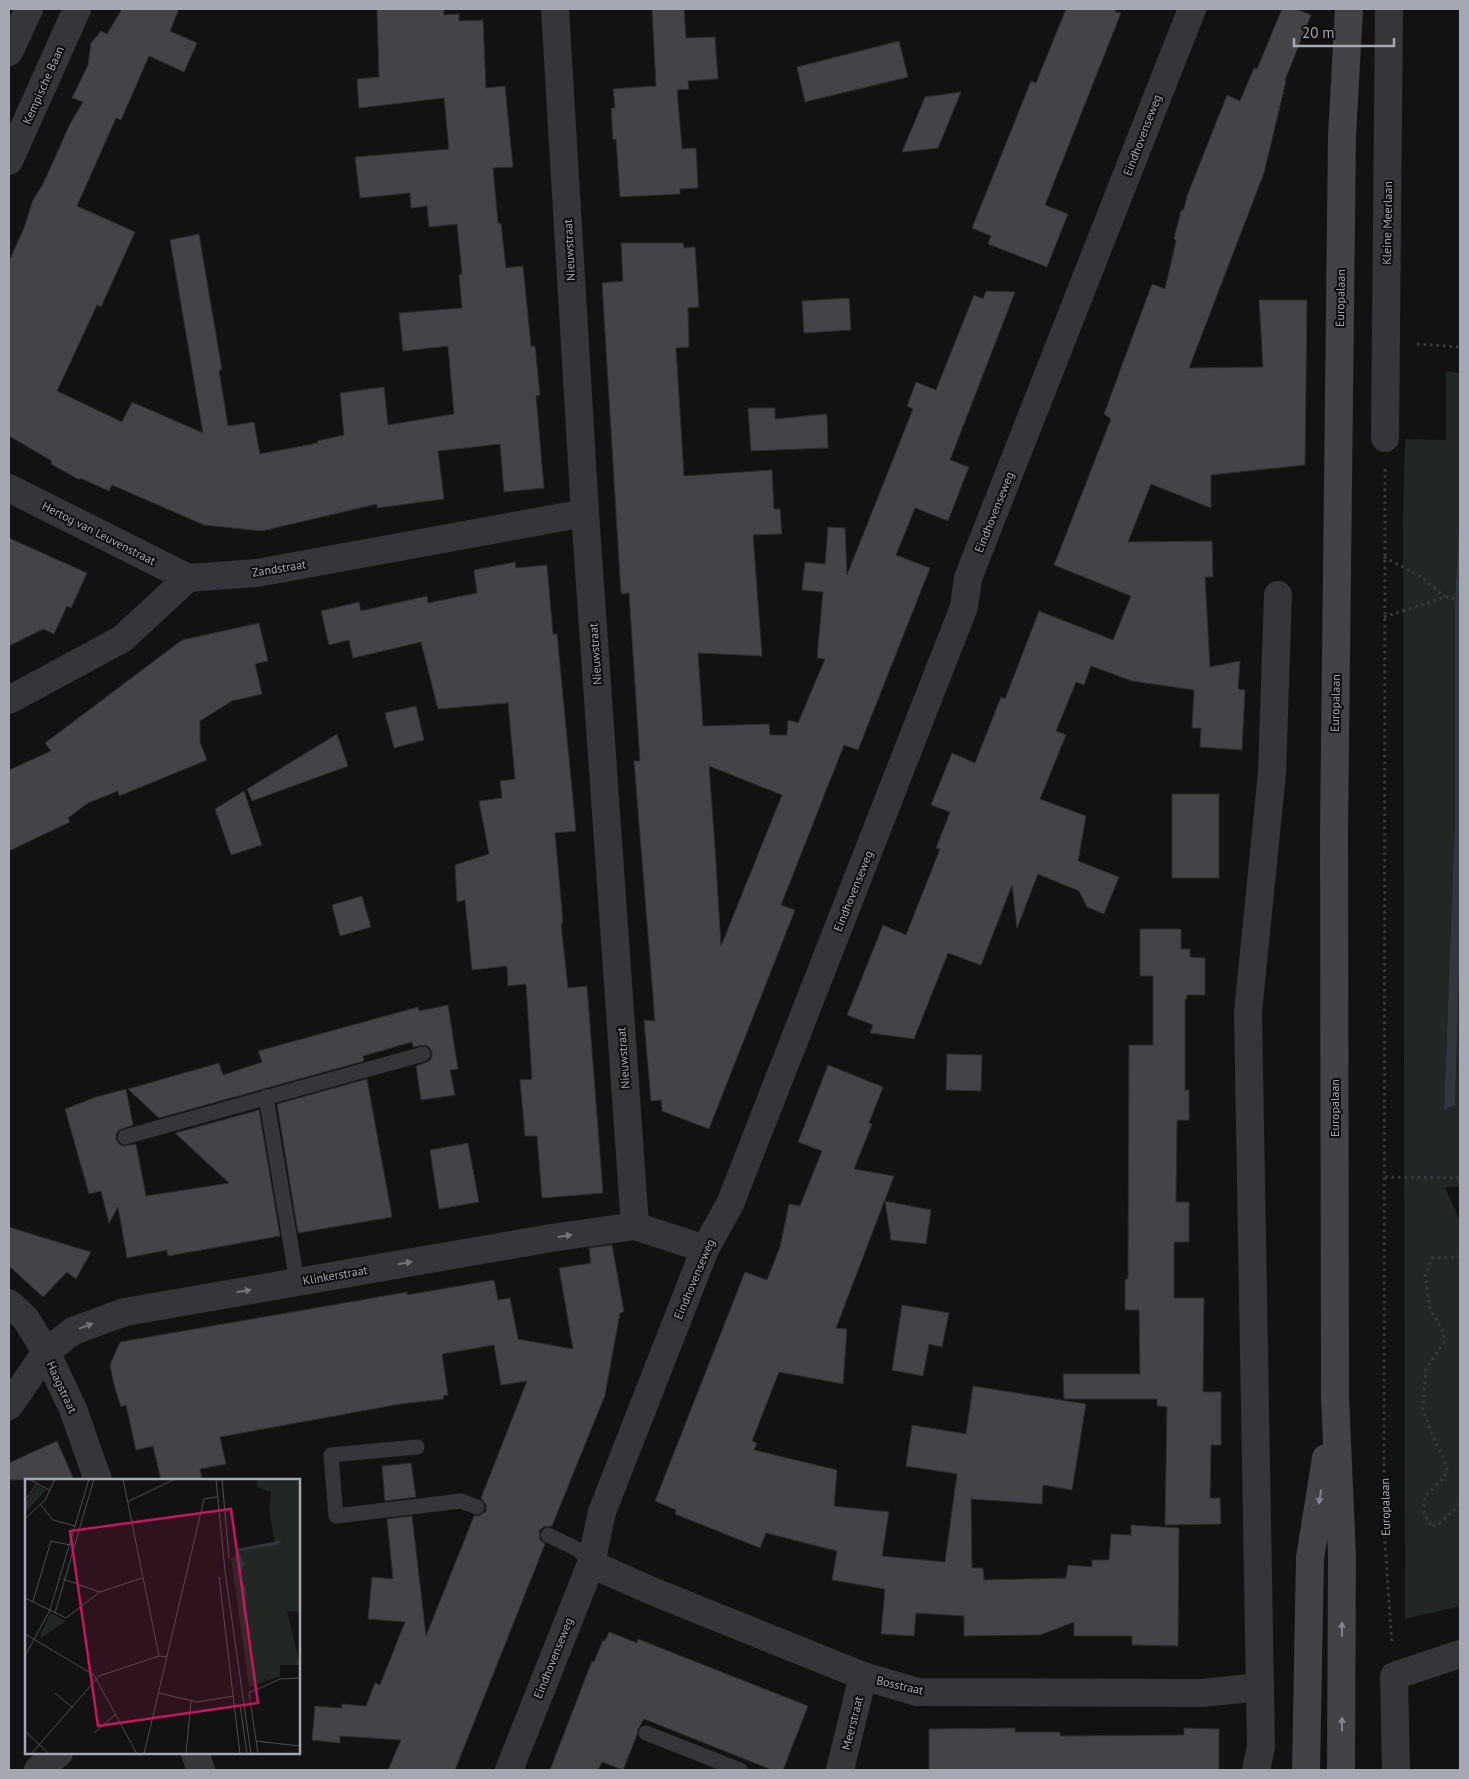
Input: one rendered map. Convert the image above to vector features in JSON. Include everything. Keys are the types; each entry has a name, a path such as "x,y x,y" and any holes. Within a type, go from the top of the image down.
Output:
{"main road":[{"name":"Europalaan","path":"1341,1770 1342,1556 1335,1397 1334,820 1342,145 1349,9"},
{"name":"Europalaan","path":"1306,1770 1310,1558 1335,1397"}],"street":[{"path":"9,52 29,9"},
{"name":"Kempische Baan","path":"9,161 77,9"},
{"name":"Nieuwstraat","path":"555,9 584,513 635,1226"},
{"name":"Eindhovenseweg","path":"509,1770 591,1564 602,1512 705,1249 730,1204 880,825 964,606 968,578 1192,9"},
{"name":"Kleine Meerlaan","path":"1386,438 1389,9"},
{"name":"Hertog van Leuvenstraat","path":"9,488 188,578"},
{"name":"Zandstraat","path":"188,578 257,573 584,513"},
{"path":"9,700 122,639 188,578"},
{"path":"1256,1770 1261,1747 1248,1012 1272,773 1278,595"},
{"path":"635,1226 705,1249"},
{"name":"Klinkerstraat","path":"9,1406 46,1352 73,1331 125,1312 551,1238 635,1226"},
{"name":"Haagstraat","path":"9,1303 26,1319 46,1352 73,1409 98,1479"},
{"name":"Bosstraat","path":"591,1564 652,1591 863,1676 917,1692 1202,1693 1260,1687"},
{"path":"1396,1770 1394,1676 1460,1654"},
{"name":"Meerstraat","path":"840,1770 863,1676"},
{"path":"38,1770 58,1754"},
{"path":"195,1754 201,1770"}],"lane":[{"path":"125,1137 423,1054"},
{"path":"266,1097 298,1282"},
{"path":"417,1447 331,1455 336,1516 461,1500 477,1507"},
{"path":"548,1535 579,1550 591,1564"},
{"path":"646,1733 740,1770"}],"path":[{"path":"1386,342 1460,347"},
{"name":"Europalaan","path":"1386,438 1384,557 1384,1527 1394,1676"},
{"path":"1384,557 1420,576 1446,597"},
{"path":"1384,618 1446,597 1460,599"},
{"path":"1385,1177 1460,1178"},
{"path":"1460,1257 1432,1258 1425,1276 1430,1308 1443,1332 1445,1341 1426,1369 1423,1409 1432,1437 1444,1459 1447,1469 1444,1478 1425,1496 1424,1513 1432,1527 1440,1523 1460,1504"}],"shaded area":[{"path":"1446,371 1460,373 1460,503 1455,603 1455,819 1444,1109 1455,1105 1460,942 1460,1187 1445,1187 1460,1222 1460,1606 1405,1619 1403,512 1405,439 1446,440"},
{"path":"1460,503 1460,942 1455,1105 1444,1110 1455,819 1455,603"}],"building":[{"path":"122,9 179,9 170,31 197,43 184,72 149,56 121,120 116,118 77,206 135,232 101,307 97,305 57,391 122,422 132,402 203,433 170,240 199,234 222,370 219,370 228,426 254,422 260,454 318,443 317,441 344,435 340,393 384,387 388,425 454,414 448,346 403,351 399,313 462,308 459,275 462,274 457,224 429,227 427,206 411,208 410,193 360,198 355,157 449,149 444,98 359,108 357,79 379,77 377,9 444,9 444,15 459,14 459,21 483,20 486,88 505,86 513,167 493,168 498,223 501,224 506,268 523,266 531,346 535,346 540,395 536,396 544,488 504,492 500,444 438,451 444,499 377,508 377,504 262,531 204,525 112,485 109,491 80,478 80,480 51,464 52,461 9,436 9,261 24,228 33,200 43,184 70,124 83,102 72,98 88,65 91,43 101,31 107,34"},
{"path":"652,9 684,9 686,38 715,37 718,79 688,81 689,89 677,90 682,149 696,148 698,188 680,189 680,194 620,197 616,139 613,140 611,108 615,108 613,89 656,86"},
{"path":"1066,9 1117,9 1115,12 1121,13 1045,205 1068,214 1047,267 988,244 991,236 972,228 1031,81 1036,83"},
{"path":"1282,9 1296,9 1311,15 1285,80 1264,173 1189,368 1263,367 1259,300 1307,300 1305,465 1211,475 1211,508 1151,484 1128,542 1212,541 1213,577 1205,577 1210,667 1240,661 1238,689 1245,690 1242,750 1200,747 1201,728 1192,728 1194,690 1132,681 1091,666 1084,685 1076,682 1056,731 1066,735 1040,799 1086,816 1078,861 1119,877 1104,914 1087,907 1079,891 1038,874 1017,928 1012,885 981,965 948,953 914,1039 870,1033 873,1025 847,1015 883,925 906,935 940,849 936,848 950,812 931,805 952,753 975,763 1001,697 1005,699 1039,611 1113,640 1131,596 1054,565 1111,419 1104,414 1152,284 1165,289 1181,211 1184,209 1187,196 1227,95 1240,101 1254,68 1257,69"},
{"path":"899,41 908,77 805,102 797,67"},
{"path":"961,92 938,148 902,152 925,97"},
{"path":"621,243 683,243 684,248 695,247 699,307 688,308 689,347 676,348 684,476 772,470 774,509 780,509 782,534 753,535 762,656 698,653 703,726 769,724 770,735 787,735 788,720 798,723 825,659 817,658 823,592 802,590 805,562 825,564 828,527 845,528 847,575 913,409 907,406 916,382 936,390 974,295 983,299 986,291 1015,292 950,460 969,467 948,521 915,508 896,555 930,568 858,750 844,745 781,905 795,910 709,1129 662,1111 661,1100 651,1101 644,1020 655,1021 634,761 640,761 629,593 621,594 602,283 623,281","holes":["709,766 782,795 721,946"]},
{"path":"849,298 851,330 804,333 802,301"},
{"path":"748,408 775,408 775,419 827,414 828,448 751,451"},
{"path":"9,538 87,573 71,608 67,606 54,634 43,629 9,646"},
{"path":"515,562 516,568 547,565 553,634 557,634 576,831 555,833 563,923 561,924 568,988 587,986 603,1193 542,1198 537,1136 525,1136 520,1080 532,1079 526,984 508,986 507,966 472,970 465,900 457,902 455,865 489,854 479,801 502,798 500,781 515,779 508,703 438,709 421,642 353,658 349,640 329,645 321,611 359,602 361,611 427,596 428,603 477,593 474,570"},
{"path":"259,623 268,661 255,664 262,694 232,701 200,721 200,742 207,760 119,796 118,791 88,803 68,818 70,822 9,851 9,770 51,751 45,743 182,640"},
{"path":"416,706 424,740 394,748 385,713"},
{"path":"337,734 348,766 252,801 247,789"},
{"path":"244,791 262,845 231,855 215,809"},
{"path":"1172,794 1219,794 1219,878 1172,878"},
{"path":"362,896 371,927 340,936 332,905"},
{"path":"1140,929 1181,929 1181,949 1190,949 1190,957 1205,958 1205,995 1187,995 1187,999 1185,999 1185,1090 1189,1090 1189,1120 1177,1120 1176,1202 1189,1202 1189,1242 1174,1242 1174,1298 1204,1298 1203,1392 1221,1392 1221,1445 1211,1445 1210,1498 1220,1498 1221,1524 1165,1525 1167,1407 1157,1406 1157,1399 1064,1399 1063,1374 1140,1374 1139,1310 1125,1310 1125,1279 1128,1279 1129,1045 1153,1045 1153,976 1140,976"},
{"path":"448,1005 458,1069 450,1070 455,1095 421,1100 416,1066 429,1061 432,1057 432,1052 425,1045 413,1047 412,1042 363,1056 364,1061 159,1118 128,1089 219,1063 223,1075 262,1062 258,1051 418,1007 419,1011"},
{"path":"947,1054 982,1055 981,1091 946,1090"},
{"path":"828,1065 883,1087 869,1123 872,1124 854,1169 894,1176 836,1328 847,1329 843,1384 779,1372 752,1441 757,1443 754,1450 837,1470 834,1506 889,1512 882,1556 945,1562 957,1474 906,1466 912,1425 966,1434 973,1386 1086,1404 1072,1490 1043,1485 1042,1504 971,1499 972,1568 983,1568 984,1580 1066,1578 1068,1565 1092,1567 1092,1560 1109,1560 1111,1534 1131,1535 1131,1525 1179,1528 1178,1646 1132,1645 1132,1636 1074,1636 1074,1622 1040,1635 964,1636 964,1616 916,1613 914,1636 881,1634 885,1589 832,1580 837,1551 766,1533 760,1548 675,1514 676,1510 655,1501 745,1272 767,1280 780,1247 789,1204 800,1206 822,1151 798,1142"},
{"path":"367,1079 392,1217 298,1233 277,1104"},
{"path":"126,1089 133,1125 119,1130 116,1134 116,1139 123,1146 136,1144 146,1196 229,1183 175,1133 259,1110 280,1236 168,1256 167,1250 127,1258 118,1207 109,1223 101,1191 89,1194 65,1109 96,1097"},
{"path":"468,1143 479,1202 439,1209 430,1150"},
{"path":"885,1201 931,1210 926,1244 891,1240"},
{"path":"9,1227 91,1252 76,1279 67,1272 43,1297 9,1266"},
{"path":"612,1245 624,1312 620,1313 605,1395 552,1526 543,1527 539,1531 540,1540 545,1544 455,1770 388,1770 401,1740 340,1736 340,1743 312,1740 315,1706 342,1708 342,1704 366,1706 375,1683 380,1685 405,1622 368,1619 372,1577 393,1579 387,1519 412,1516 426,1636 474,1516 479,1516 486,1511 486,1505 481,1498 527,1381 501,1385 494,1345 442,1354 448,1395 443,1396 444,1399 400,1404 220,1437 226,1464 200,1469 202,1479 161,1479 153,1446 136,1450 126,1405 121,1407 114,1385 110,1365 120,1342 407,1292 407,1295 494,1280 498,1300 510,1298 518,1339 573,1349 559,1268 591,1263 589,1248"},
{"path":"902,1305 949,1313 942,1347 929,1344 923,1376 892,1370"},
{"path":"57,1441 74,1479 9,1480 9,1463"},
{"path":"411,1463 416,1497 385,1501 382,1466"},
{"path":"609,1632 637,1643 638,1639 808,1706 783,1770 772,1770 644,1719 638,1729 623,1770 602,1762 598,1770 550,1770 592,1661 594,1662 603,1640 605,1641"},
{"path":"1015,1728 1015,1732 1060,1732 1060,1736 1184,1735 1184,1728 1219,1729 1219,1770 929,1770 929,1729"}]}
